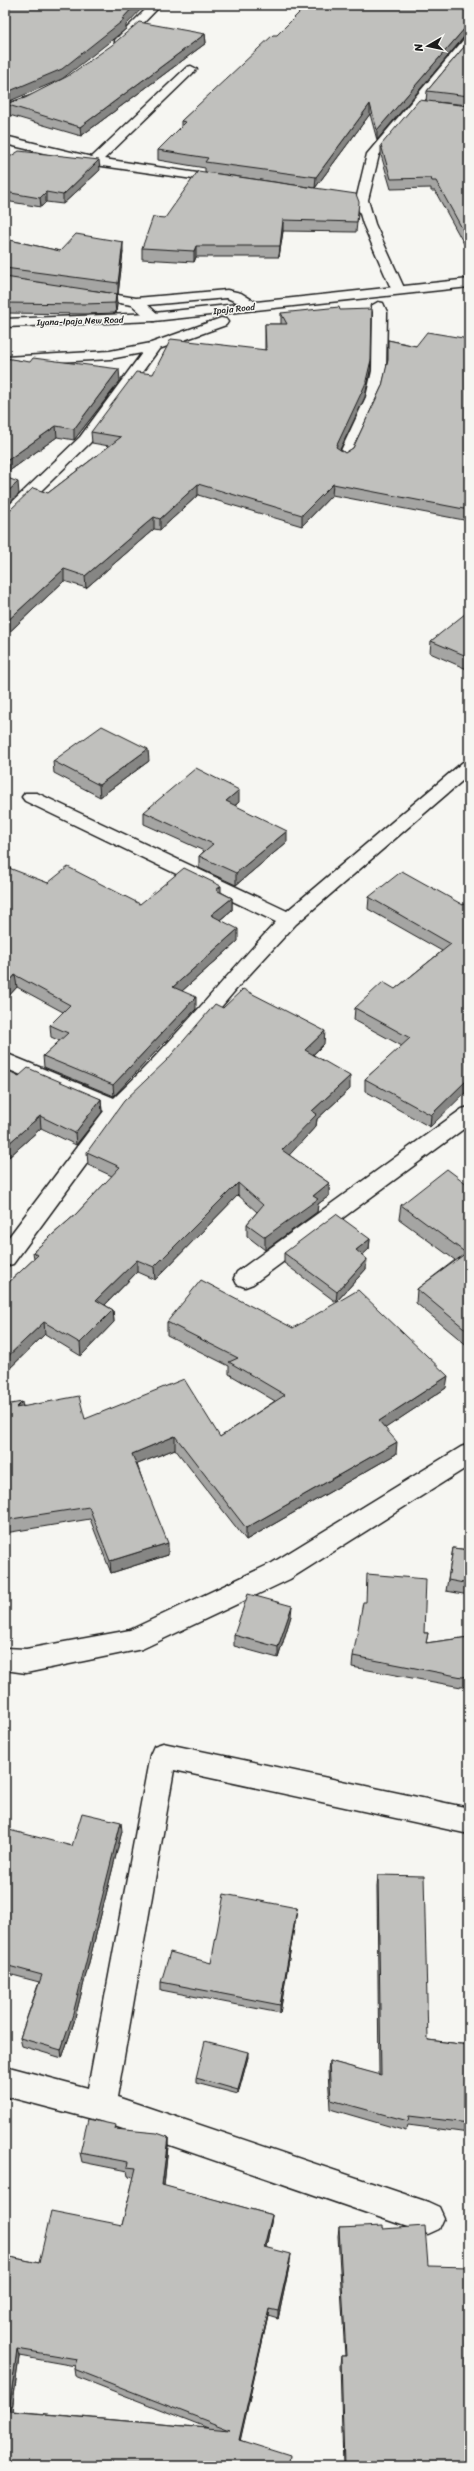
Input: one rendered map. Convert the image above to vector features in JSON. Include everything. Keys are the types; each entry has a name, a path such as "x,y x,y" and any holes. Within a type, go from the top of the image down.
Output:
{"street":[{"path":"109,49 133,30 156,5"},
{"path":"398,290 369,224 362,200 373,154 469,40"},
{"path":"95,161 191,69"},
{"path":"414,104 430,106"},
{"path":"5,140 95,161 236,183"},
{"path":"346,198 362,200"},
{"name":"Ipaja Road","path":"154,323 256,306 469,283"},
{"path":"76,293 136,302 227,294 236,296 256,306"},
{"name":"Ipaja Road","path":"154,323 221,322 469,296"},
{"path":"136,302 154,323"},
{"path":"344,458 373,396 379,372 378,306"},
{"path":"5,361 110,355 154,346 221,322"},
{"name":"Iyana-Ipaja New Road","path":"5,323 154,323"},
{"name":"Iyana-Ipaja New Road","path":"34,336 154,323"},
{"path":"5,336 19,336"},
{"path":"5,518 85,440 154,346"},
{"path":"5,1258 116,1108 159,1067 231,982 289,920 469,766"},
{"path":"31,797 289,920"},
{"path":"5,1060 116,1108"},
{"path":"245,1278 469,1114"},
{"path":"5,1659 26,1661 133,1641 281,1571 469,1454"},
{"path":"100,2106 163,1755 469,1821"},
{"path":"5,2081 100,2106 428,2218"}],"building":[{"path":"5,5 135,5 122,19 125,19 62,69 5,93"},
{"path":"307,5 469,5 469,27 465,28 377,130 370,104 316,177 205,162 208,158 158,150 186,122 181,121 273,35 277,35"},
{"path":"139,22 205,34 80,127 5,104 25,98 68,76 112,45"},
{"path":"469,41 469,96 427,91"},
{"path":"419,100 469,106 469,241 436,181 432,181 431,178 391,179 381,145"},
{"path":"19,151 99,160 63,195 46,192 40,198 5,192 5,160"},
{"path":"198,171 356,194 359,202 357,222 283,220 280,246 196,246 194,251 142,248 153,217 165,218"},
{"path":"76,234 123,242 118,283 5,268 5,239 60,251"},
{"path":"5,277 116,294 115,303 5,303"},
{"path":"339,307 340,310 372,309 371,360 365,385 336,447 345,453 353,448 382,386 388,360 388,340 416,346 427,332 469,339 469,510 333,484 302,515 198,484 160,519 154,517 85,576 64,569 5,623 5,513 33,488 48,493 121,437 91,432 136,372 153,374 171,339 266,350 265,324 287,324 281,313"},
{"path":"5,358 30,362 33,358 119,369 74,429 56,426 5,462"},
{"path":"5,477 18,482 5,494"},
{"path":"466,613 469,614 469,657 431,641"},
{"path":"102,726 148,749 99,785 53,761"},
{"path":"196,768 239,790 226,801 287,831 236,873 199,856 213,844 144,812"},
{"path":"68,867 140,904 184,868 221,886 216,890 232,898 211,915 238,929 173,987 196,997 113,1085 43,1056 68,1033 50,1025 70,1005 15,975 5,987 5,869 7,870 9,868 48,883"},
{"path":"402,871 463,905 469,898 469,1078 431,1115 365,1079 410,1038 355,1008 383,982 395,989 451,944 369,897"},
{"path":"243,989 325,1031 305,1050 350,1076 312,1111 317,1114 282,1150 329,1183 313,1196 318,1199 265,1237 247,1224 263,1205 238,1183 154,1267 137,1260 96,1300 113,1310 80,1343 44,1322 5,1359 5,1286 38,1255 33,1252 76,1214 120,1167 87,1152 124,1101 167,1060 215,1004 223,1008"},
{"path":"28,1068 101,1099 75,1133 40,1116 8,1144 5,1143 5,1069 19,1076"},
{"path":"447,1169 467,1184 469,1182 469,1332 417,1289 466,1253 401,1205"},
{"path":"336,1214 370,1239 356,1250 367,1259 337,1292 284,1253"},
{"path":"201,1280 293,1328 358,1290 448,1376 379,1421 397,1442 246,1528 175,1436 132,1454 168,1543 110,1561 89,1507 5,1520 5,1405 22,1402 16,1408 79,1396 85,1419 184,1379 220,1437 285,1395 229,1362 238,1358 167,1322"},
{"path":"453,1548 469,1550 469,1584 448,1580"},
{"path":"367,1574 426,1579 424,1633 428,1633 426,1643 469,1637 469,1676 462,1677 353,1656 363,1602 366,1602"},
{"path":"248,1594 292,1606 278,1647 234,1635"},
{"path":"82,1813 121,1822 73,2014 61,2050 20,2038 42,1975 5,1965 5,1842 9,1830 72,1846"},
{"path":"378,1875 424,1876 428,2040 469,2045 469,2123 409,2116 408,2121 331,2100 329,2061 381,2075"},
{"path":"224,1894 297,1908 280,2005 161,1982 170,1952 211,1963"},
{"path":"205,2041 248,2052 238,2090 196,2078"},
{"path":"88,2119 116,2125 115,2129 157,2133 168,2137 162,2185 272,2215 264,2247 291,2254 278,2311 269,2309 239,2440 290,2456 288,2466 5,2466 5,2256 39,2263 51,2211 122,2225 136,2168 127,2167 128,2162 80,2153","holes":["17,2349 77,2359 74,2369 230,2430 9,2411"]},
{"path":"383,2226 383,2229 425,2226 428,2266 469,2267 469,2466 374,2464 374,2466 344,2466 341,2356 346,2356 339,2228"}]}
